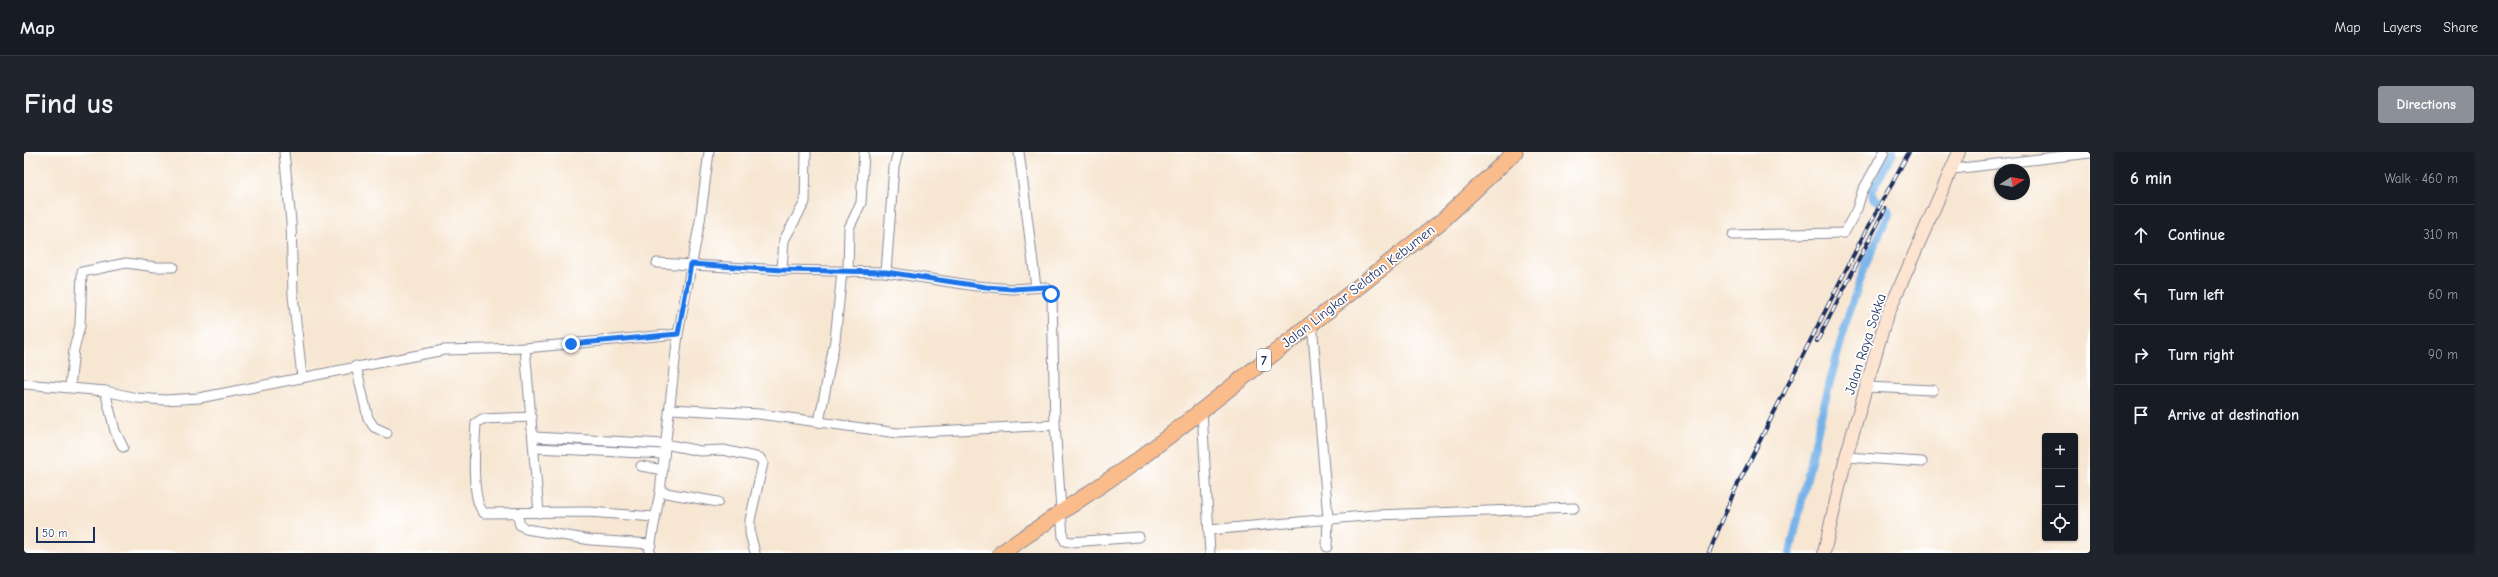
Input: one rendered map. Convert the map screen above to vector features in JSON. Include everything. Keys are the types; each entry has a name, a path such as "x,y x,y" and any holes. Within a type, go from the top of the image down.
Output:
{"highway":[{"name":"Jalan Lingkar Selatan Kebumen","path":"1001,553 1063,513 1138,460 1443,220 1482,185 1515,152"}],"main road":[{"name":"Jalan Raya Sokka","path":"1824,553 1846,456 1886,318 1953,169 1959,152"}],"street":[{"path":"284,152 290,222 293,295 302,377"},
{"path":"517,514 520,525 526,529 650,548 663,470 664,449 678,334 709,152"},
{"path":"782,270 784,240 805,202 806,152"},
{"path":"819,422 835,340 845,272 849,228 861,203 864,152"},
{"path":"886,272 894,167 898,152"},
{"path":"1019,152 1036,287"},
{"path":"1734,235 1844,232 1857,209 1862,192 1884,152"},
{"path":"1953,169 2090,153"},
{"path":"70,387 74,349 80,326 82,272 126,263 156,268 173,267"},
{"path":"657,263 782,270 886,272 983,287 1013,289 1045,287 1049,290 1052,299 1055,425 1063,513 1063,537 1068,542 1139,537"},
{"path":"1312,322 1328,518 1327,547"},
{"path":"24,384 105,391 137,398 166,400 199,398 356,366 444,350 525,348 678,334"},
{"path":"525,348 535,448 539,513"},
{"path":"356,366 368,418 374,427 387,433"},
{"path":"1866,387 1933,390"},
{"path":"105,391 113,425 123,447"},
{"path":"670,409 759,414 897,433 1055,425"},
{"path":"1202,410 1210,553"},
{"path":"532,417 482,419 476,423 474,460 479,508 484,513 517,514 597,512 656,517"},
{"path":"534,437 664,449 694,451 723,450 762,459 763,463 749,529 755,553"},
{"path":"535,448 664,449"},
{"path":"1846,456 1922,462"},
{"path":"641,466 663,470"},
{"path":"660,492 718,502"},
{"path":"1209,530 1328,518 1574,508"}],"waterway":[{"path":"1878,201 1873,198 1872,191 1893,152"},
{"path":"1790,553 1822,412 1846,322 1865,266 1889,214 1888,209"}],"railway":[{"path":"1709,553 1733,494 1860,242 1909,152"},
{"path":"1817,341 1885,209"}],"route":[{"path":"571,344 678,334 691,264 782,270 886,272 940,282 986,287 1024,289 1045,287 1051,294"}]}
